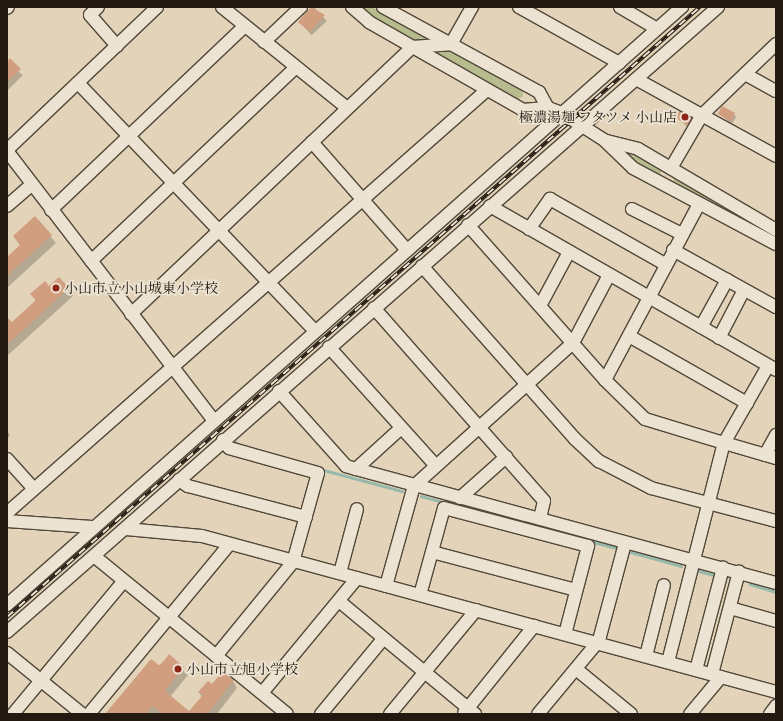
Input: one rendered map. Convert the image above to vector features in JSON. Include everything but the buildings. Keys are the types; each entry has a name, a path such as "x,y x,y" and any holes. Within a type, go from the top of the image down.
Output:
{"street":[{"path":"98,7 90,15 117,46"},
{"path":"157,7 7,151 214,421"},
{"path":"222,7 347,108"},
{"path":"264,42 301,7"},
{"path":"352,7 369,22 523,110 548,108 562,114 604,140 633,168 776,244"},
{"path":"383,7 539,92 548,108"},
{"path":"451,44 472,7"},
{"path":"519,7 618,63"},
{"path":"620,7 657,29"},
{"path":"7,604 92,527 562,114 657,29 670,12 682,7"},
{"path":"7,632 126,528 223,440 718,7"},
{"path":"51,210 245,26"},
{"path":"131,314 412,47 451,44"},
{"path":"671,168 702,115 776,44"},
{"path":"91,261 296,67"},
{"path":"745,74 776,91"},
{"path":"636,79 776,156"},
{"path":"78,83 269,281 315,331"},
{"path":"7,513 487,90"},
{"path":"604,140 638,150 776,230"},
{"path":"312,142 408,250"},
{"path":"7,206 32,184"},
{"path":"530,229 550,199 666,264"},
{"path":"605,380 629,336 647,297 699,204"},
{"path":"490,206 772,368 747,403 724,443 668,662"},
{"path":"632,209 682,234"},
{"path":"468,225 605,380 645,419 771,456 776,435"},
{"path":"673,250 776,308"},
{"path":"540,306 570,252"},
{"path":"422,266 527,384 600,461 633,481 776,521"},
{"path":"386,586 414,486 573,343 609,275"},
{"path":"701,327 726,280"},
{"path":"719,338 744,290"},
{"path":"374,308 544,501 540,519"},
{"path":"629,336 747,403"},
{"path":"329,347 436,466"},
{"path":"279,391 346,466 414,486 776,583"},
{"path":"356,469 401,428"},
{"path":"216,656 293,562 318,473 229,448 223,440"},
{"path":"460,498 506,458"},
{"path":"7,459 34,489"},
{"path":"179,480 188,486 306,517"},
{"path":"420,595 444,508 588,546 565,634"},
{"path":"340,573 357,509"},
{"path":"7,521 92,527"},
{"path":"126,528 202,536 293,562 340,573 776,692"},
{"path":"538,714 597,644 626,543"},
{"path":"89,714 229,544"},
{"path":"432,552 576,590"},
{"path":"94,556 287,714"},
{"path":"696,670 723,568"},
{"path":"690,714 717,675 730,608 739,572"},
{"path":"262,693 357,578"},
{"path":"13,714 124,581"},
{"path":"646,656 664,584"},
{"path":"339,601 469,712 534,626"},
{"path":"730,608 776,621"},
{"path":"390,714 476,610"},
{"path":"321,714 384,639"},
{"path":"7,653 82,714"},
{"path":"576,669 623,712"},
{"path":"770,714 776,706"}],"green space":[{"path":"361,7 374,8 440,43 414,43 368,17"},
{"path":"432,52 456,52 522,88 523,96 518,99 496,89"},
{"path":"630,151 664,167 657,179 625,155"},
{"path":"676,176 776,231 773,239 672,183"}],"waterway":[{"path":"236,442 242,447"},
{"path":"320,469 402,491"},
{"path":"421,496 448,503"},
{"path":"590,541 617,548"},
{"path":"631,552 681,566"},
{"path":"699,571 714,575"},
{"path":"750,584 776,592"}],"railway":[{"path":"7,617 700,7"}],"place":[{"name":"極濃湯麺 フタツメ 小山店","path":"685,117"},
{"name":"小山市立小山城東小学校","path":"56,288"},
{"name":"小山市立旭小学校","path":"178,669"}]}
